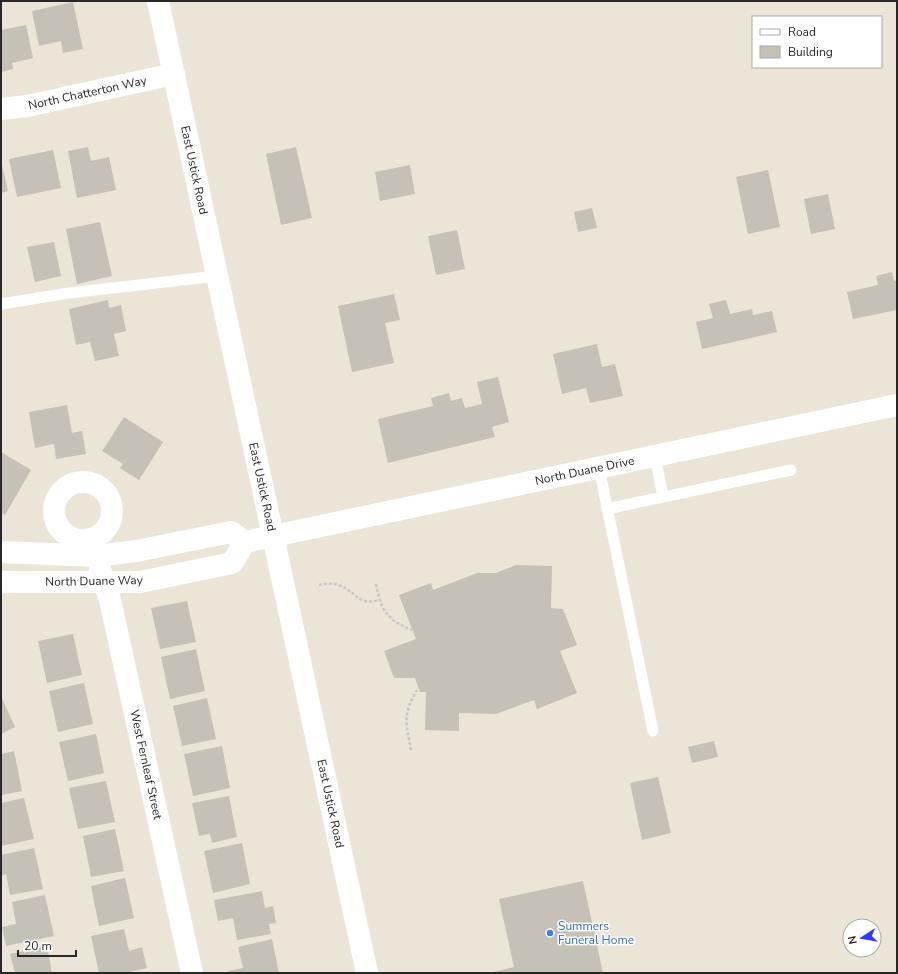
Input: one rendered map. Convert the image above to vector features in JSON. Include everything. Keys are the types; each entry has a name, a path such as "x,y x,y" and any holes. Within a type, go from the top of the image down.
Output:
{"street":[{"name":"East Ustick Road","path":"158,1 367,973"},
{"name":"North Chatterton Way","path":"1,109 27,106 174,74"},
{"name":"North Duane Drive","path":"273,536 897,405"},
{"name":"North Duane Way","path":"1,552 92,548 136,551 231,532 245,542 232,563 140,582 1,582"},
{"path":"245,542 273,536"},
{"name":"West Fernleaf Street","path":"92,548 104,582 192,973"}],"lane":[{"path":"1,304 45,296 217,276"},
{"path":"655,456 663,497"},
{"path":"599,468 653,731"},
{"path":"607,509 791,470"}],"path":[{"path":"319,585 331,583 342,586 362,600 370,602 379,600"},
{"path":"376,584 379,600 388,615 399,624 412,630"},
{"path":"411,750 405,721 408,706 417,690"}],"building":[{"path":"73,2 83,49 63,53 61,41 39,46 32,11"},
{"path":"26,25 33,58 12,63 13,69 1,72 1,30"},
{"path":"88,147 91,161 109,157 116,190 77,198 68,151"},
{"path":"296,147 312,218 281,225 266,154"},
{"path":"53,150 61,188 17,197 9,159"},
{"path":"1,161 8,191 1,193"},
{"path":"410,165 415,194 380,201 375,172"},
{"path":"768,170 780,227 748,234 736,177"},
{"path":"828,194 835,229 811,234 804,199"},
{"path":"592,208 597,228 578,232 574,212"},
{"path":"100,222 112,276 77,284 66,229"},
{"path":"457,230 465,269 436,275 428,236"},
{"path":"54,242 61,276 35,282 27,247"},
{"path":"892,272 894,281 897,280 897,310 853,319 847,292 878,285 876,276"},
{"path":"394,294 400,320 385,323 394,363 352,372 338,306"},
{"path":"108,300 109,308 121,305 126,331 114,334 119,356 95,361 90,342 76,345 69,309"},
{"path":"726,300 730,314 752,309 753,315 772,311 777,332 702,349 696,322 713,318 709,304"},
{"path":"597,344 602,367 615,364 623,396 590,403 586,388 562,394 553,354"},
{"path":"498,377 509,422 492,427 495,437 388,463 378,419 433,406 431,398 449,393 451,401 462,398 465,408 482,404 477,382"},
{"path":"67,405 72,433 82,431 86,454 56,459 54,444 35,448 29,412"},
{"path":"124,417 163,442 139,480 120,468 123,464 102,451"},
{"path":"1,452 31,470 5,515 1,512"},
{"path":"516,565 552,566 551,608 563,609 577,645 560,651 577,693 537,709 534,700 496,714 459,713 459,731 425,730 426,692 420,692 415,678 394,678 384,651 416,639 399,595 431,583 433,590 477,573 496,573"},
{"path":"187,601 196,642 160,649 151,608"},
{"path":"73,634 82,675 47,683 38,641"},
{"path":"196,649 205,691 170,699 161,657"},
{"path":"84,683 93,724 58,732 49,691"},
{"path":"1,696 15,727 1,734"},
{"path":"207,698 216,739 182,746 173,706"},
{"path":"96,734 104,773 68,781 59,742"},
{"path":"714,741 718,757 692,763 688,747"},
{"path":"222,746 230,788 193,796 184,754"},
{"path":"14,751 22,791 1,795 1,754"},
{"path":"658,777 671,833 642,840 630,783"},
{"path":"106,781 115,822 78,829 69,788"},
{"path":"229,796 237,837 212,843 210,834 199,836 192,803"},
{"path":"24,798 34,839 1,846 1,803"},
{"path":"115,829 124,871 91,877 83,836"},
{"path":"242,843 250,884 213,893 204,851"},
{"path":"34,848 43,889 10,895 6,874 1,876 1,855"},
{"path":"125,878 134,918 99,926 91,886"},
{"name":"Summers Funeral Home","path":"583,881 603,973 489,973 514,967 499,899"},
{"path":"262,891 265,908 273,906 276,923 269,924 271,934 237,940 233,918 218,921 214,900"},
{"path":"45,895 54,936 6,946 2,927 16,924 12,902"},
{"path":"124,929 129,951 142,947 147,968 125,973 99,973 91,936"},
{"path":"272,939 279,973 229,973 228,971 243,968 238,947"},
{"path":"47,946 52,973 15,973 10,954"}],"place":[{"name":"Summers Funeral Home","path":"550,933"}]}
